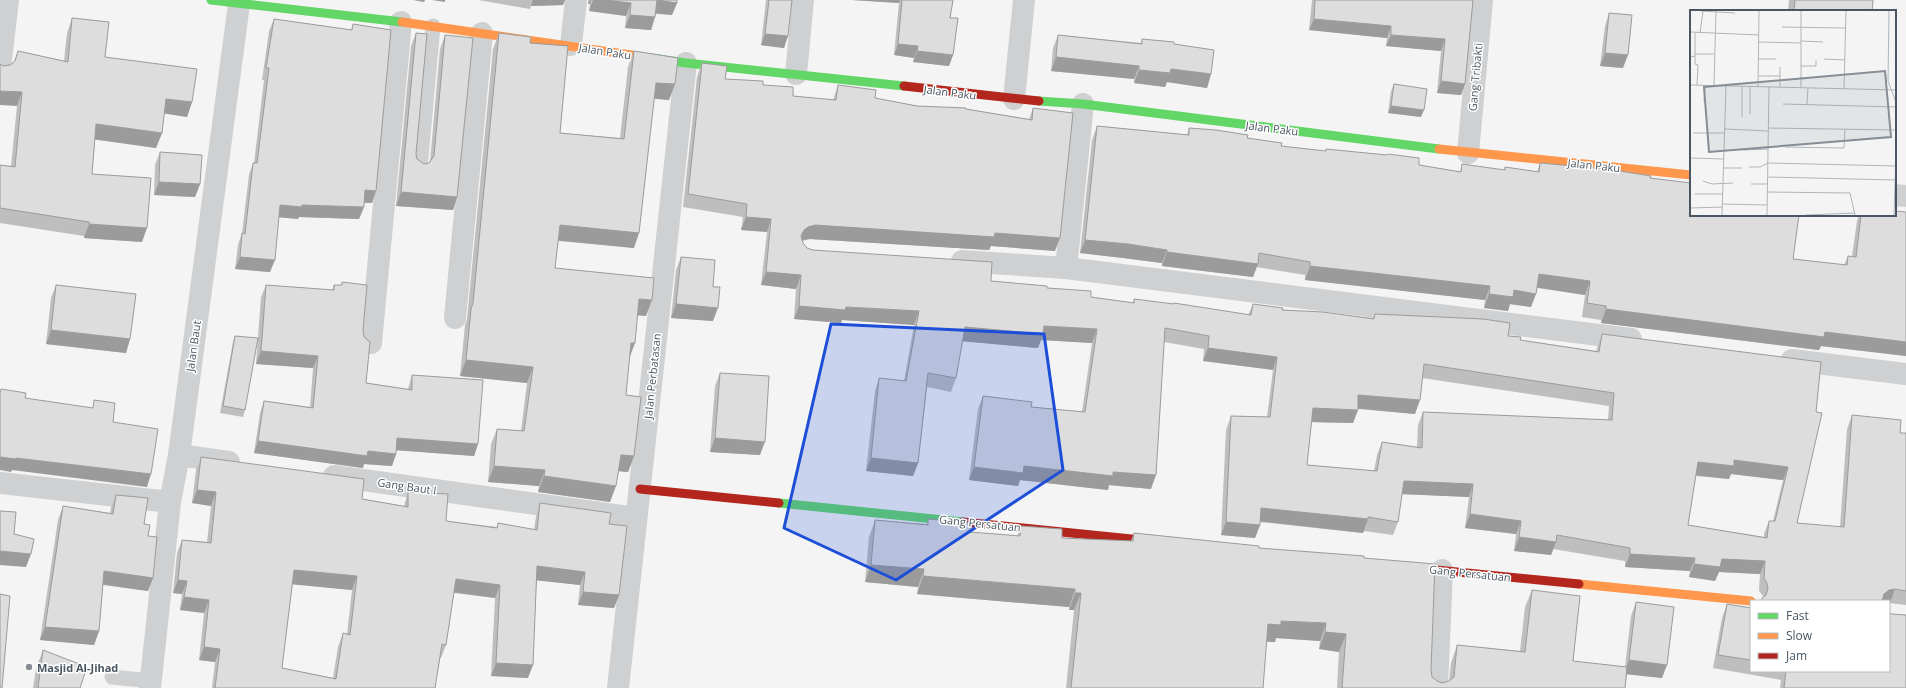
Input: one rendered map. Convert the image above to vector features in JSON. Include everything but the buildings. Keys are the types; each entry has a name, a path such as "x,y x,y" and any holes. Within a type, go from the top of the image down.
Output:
{"street":[{"path":"0,68 8,0"},
{"name":"Jalan Paku","path":"211,0 432,26 571,45 686,63 1014,99 1083,104 1468,153 1690,175"},
{"path":"571,45 576,0"},
{"path":"796,74 803,0"},
{"path":"1014,99 1024,0"},
{"name":"Gang Tribakti","path":"1468,153 1482,0"},
{"name":"Jalan Baut","path":"150,685 170,502 179,455 239,4"},
{"path":"371,343 401,22"},
{"path":"455,318 482,33"},
{"name":"Jalan Perbatasan","path":"618,688 686,63"},
{"path":"1066,268 1083,104"},
{"path":"1896,195 1906,196"},
{"path":"942,260 1066,268 1653,342"},
{"path":"1771,357 1906,374"},
{"path":"179,455 250,465"},
{"name":"Gang Baut I","path":"313,473 636,518"},
{"path":"0,483 170,502"},
{"name":"Gang Persatuan","path":"640,489 1172,543"},
{"name":"Gang Persatuan","path":"1394,566 1750,601"},
{"path":"1437,688 1442,570"}],"lane":[{"path":"420,168 432,26"},
{"path":"112,677 150,685"}],"highlighted area":[{"path":"831,324 1044,334 1063,470 896,580 784,528"}],"traffic: fast":[{"path":"211,0 402,22"},
{"path":"631,55 686,63 904,86"},
{"path":"1039,101 1083,104 1439,149"},
{"path":"779,503 963,522"}],"traffic: slow":[{"path":"402,22 631,55"},
{"path":"1439,149 1690,175"},
{"path":"1579,584 1750,601"}],"traffic: jam":[{"path":"904,86 1039,101"},
{"path":"640,489 779,503"},
{"path":"963,522 1161,542"},
{"path":"1406,567 1579,584"}],"place":[{"name":"Masjid Al-Jihad","path":"29,667"}]}
